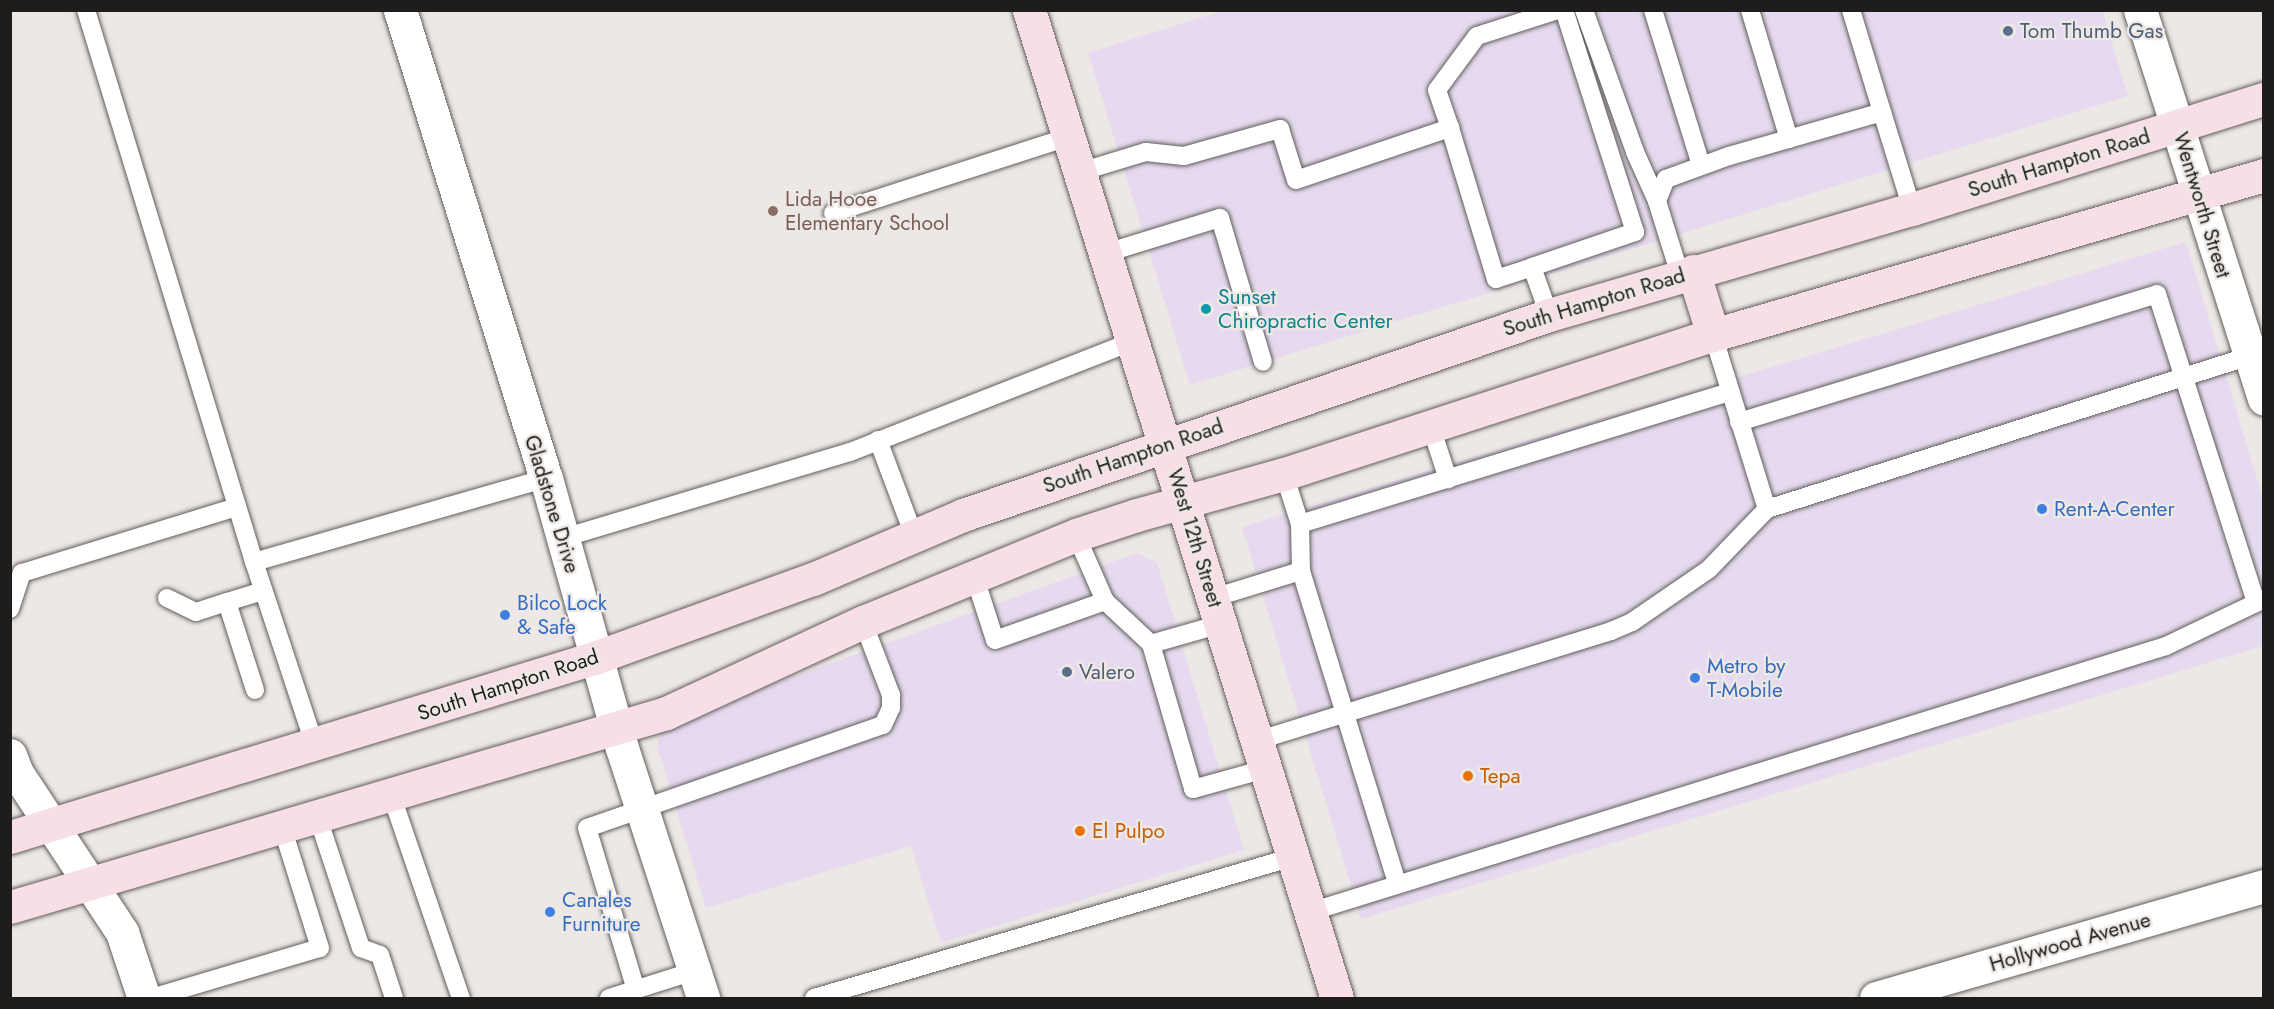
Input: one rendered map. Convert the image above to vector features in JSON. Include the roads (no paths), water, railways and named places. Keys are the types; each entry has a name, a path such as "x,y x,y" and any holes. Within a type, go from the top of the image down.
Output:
{"main road":[{"name":"West 12th Street","path":"1029,10 1217,611 1291,858 1337,999"},
{"name":"South Hampton Road","path":"10,837 315,746 597,657 813,579 914,536 1165,444 1549,315 1686,273 1912,209 2264,99"},
{"path":"10,907 666,713 863,622 1076,535 1183,501 1284,474 1713,335 2264,175"},
{"path":"1686,273 1713,335"}],"street":[{"name":"Gladstone Drive","path":"400,10 546,478 616,727 644,809 698,985"},
{"name":"Wentworth Street","path":"2140,10 2197,195 2264,399"},
{"path":"10,755 16,773 122,932 144,999"},
{"name":"Hollywood Avenue","path":"1876,999 2264,886"}],"lane":[{"path":"86,10 263,591 315,746"},
{"path":"1558,10 1477,36 1437,90 1496,279 1635,232 1564,10"},
{"path":"1584,10 1635,152 1686,273"},
{"path":"1653,10 1701,165"},
{"path":"1750,10 1789,139"},
{"path":"1851,10 1912,209"},
{"path":"1657,201 1666,180 1701,165 1882,112"},
{"path":"1080,172 1146,152 1184,156 1281,129 1296,180 1450,128"},
{"path":"833,213 1069,138"},
{"path":"1106,254 1220,218 1263,362"},
{"path":"1532,267 1549,315"},
{"path":"1310,912 2166,646 2260,601 2157,294 1739,422"},
{"path":"1713,335 1767,509"},
{"path":"563,538 850,452 1133,341"},
{"path":"1076,535 1105,601 1151,644 1193,789 1345,713 1632,622 1709,568 1767,509 2250,356"},
{"path":"1300,524 1730,392"},
{"path":"1431,427 1448,479"},
{"path":"878,440 914,536"},
{"path":"1284,474 1300,524 1301,571 1397,884"},
{"path":"254,562 546,478"},
{"path":"10,609 22,573 237,507"},
{"path":"1151,644 1301,571"},
{"path":"974,575 995,639 1105,601"},
{"path":"167,598 196,612 263,591"},
{"path":"227,602 255,690"},
{"path":"636,990 587,828 883,725 891,708 891,695 863,622"},
{"path":"391,794 461,999"},
{"path":"317,815 361,948 380,955 394,999"},
{"path":"150,999 320,948 282,827"},
{"path":"814,999 1291,858"},
{"path":"609,999 636,990 698,985"}],"place":[{"name":"Tom Thumb Gas","path":"2008,31"},
{"name":"Lida Hooe Elementary School","path":"773,211"},
{"name":"Sunset Chiropractic Center","path":"1206,309"},
{"name":"Rent-A-Center","path":"2042,509"},
{"name":"Bilco Lock & Safe","path":"505,615"},
{"name":"Valero","path":"1067,672"},
{"name":"Metro by T-Mobile","path":"1695,678"},
{"name":"Tepa","path":"1468,776"},
{"name":"El Pulpo","path":"1080,831"},
{"name":"Canales Furniture","path":"550,912"}]}
